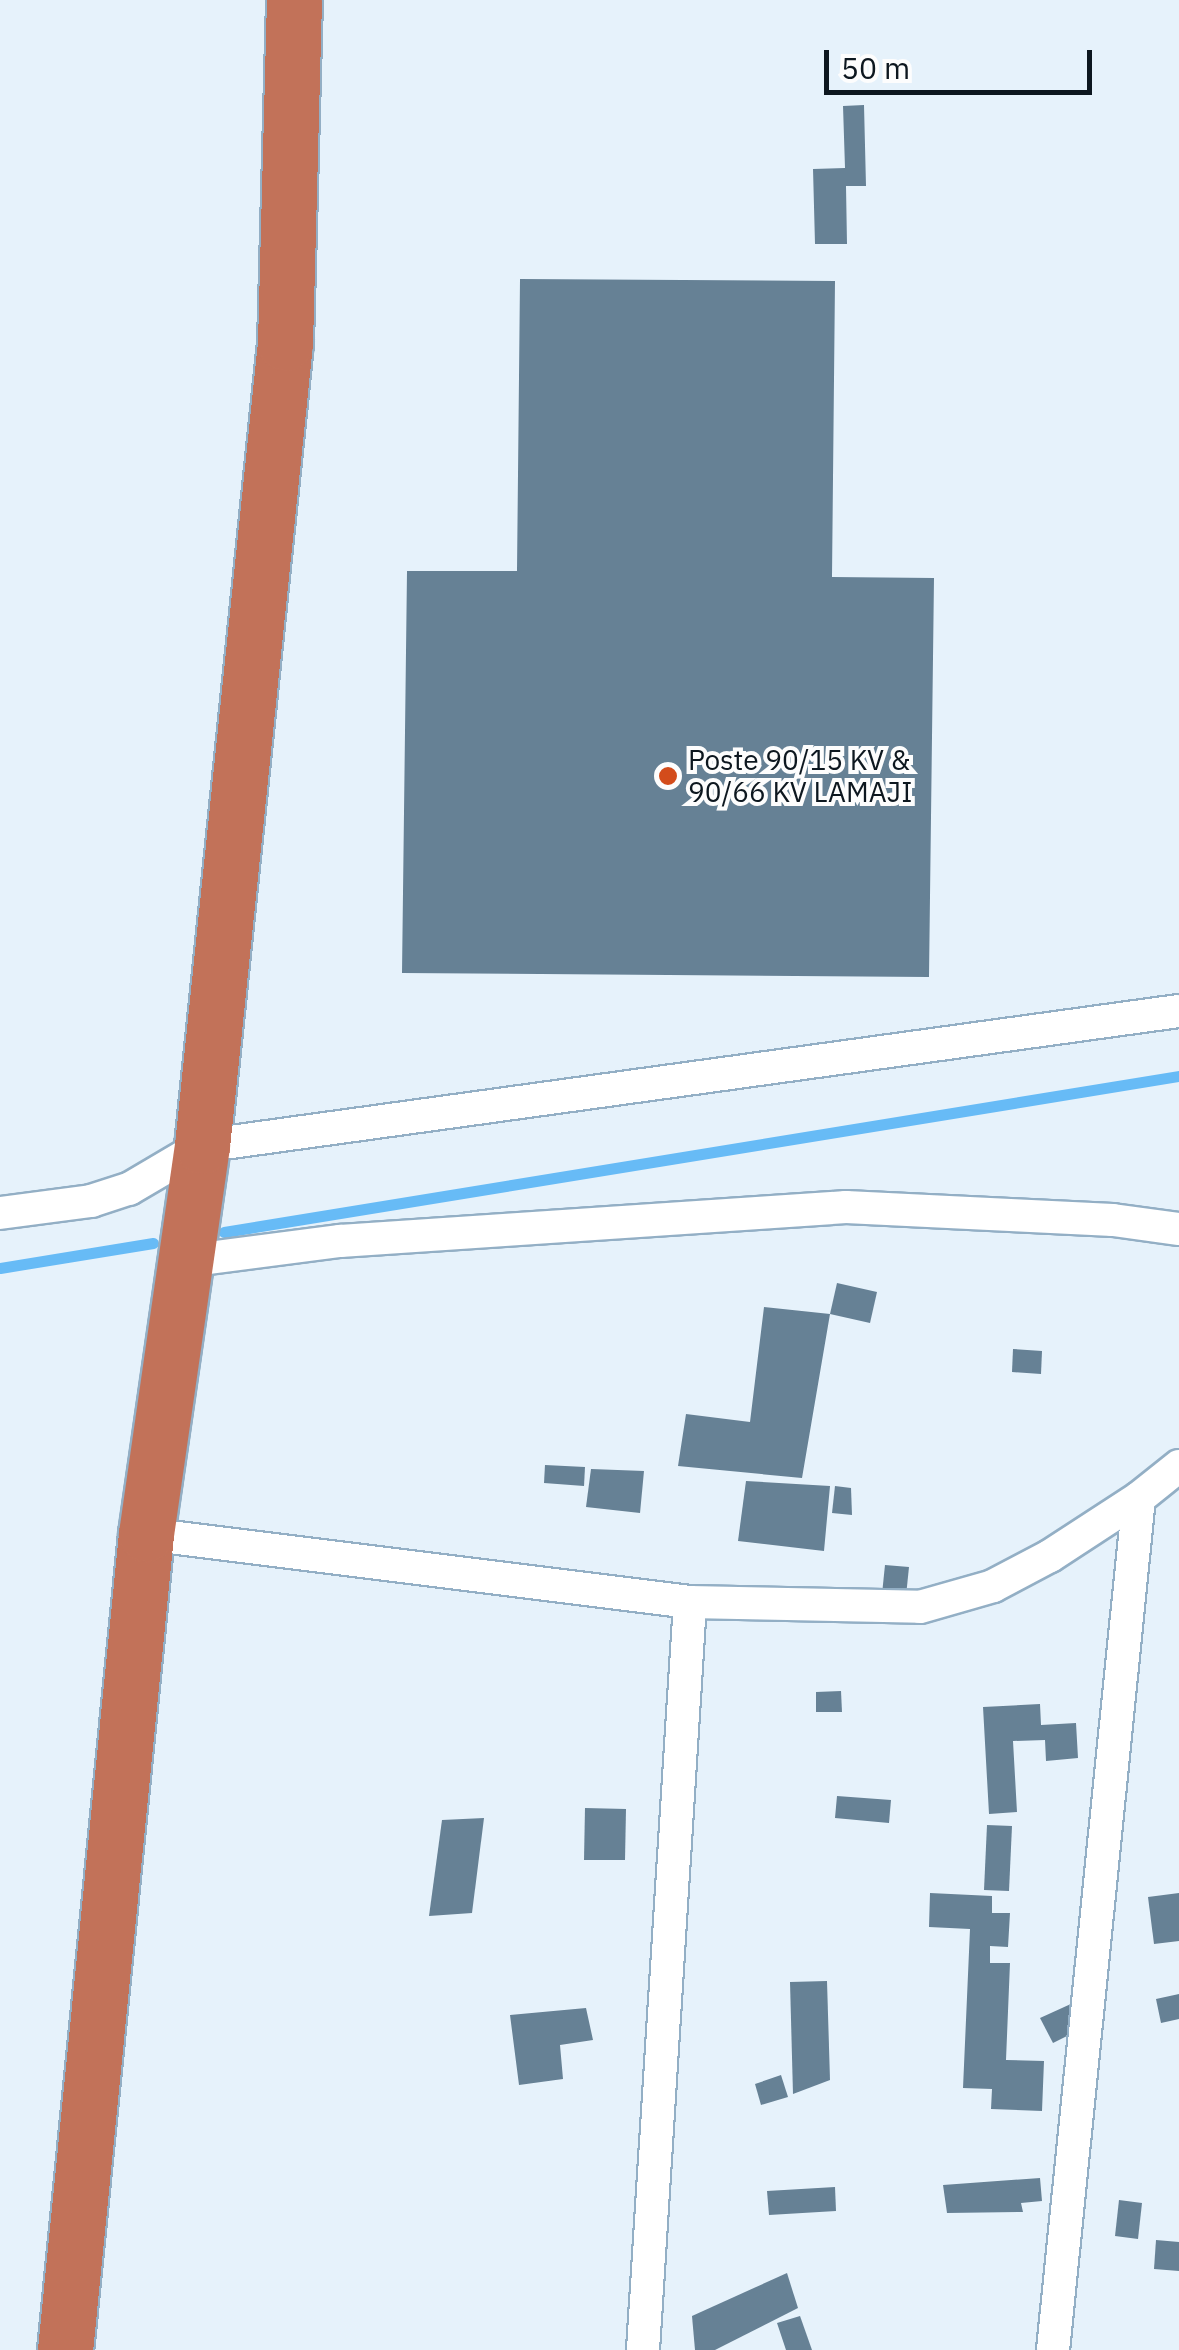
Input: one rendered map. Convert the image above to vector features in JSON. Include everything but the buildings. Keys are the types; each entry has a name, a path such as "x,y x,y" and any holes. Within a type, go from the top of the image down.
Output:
{"highway":[{"path":"64,2350 146,1534 202,1146 285,344 294,0"}],"street":[{"path":"0,1214 91,1200 129,1189 202,1146 1179,1011"},
{"path":"186,1262 340,1240 846,1208 1113,1220 1179,1228"},
{"path":"146,1534 690,1602 920,1607 993,1586 1050,1556 1139,1498 1179,1466"},
{"path":"1053,2350 1139,1498"},
{"path":"643,2350 690,1602"}],"waterway":[{"path":"224,1232 1179,1076"},
{"path":"0,1268 153,1243"}],"place":[{"name":"Poste 90/15 KV & 90/66 KV LAMAJI","path":"668,776"}]}
